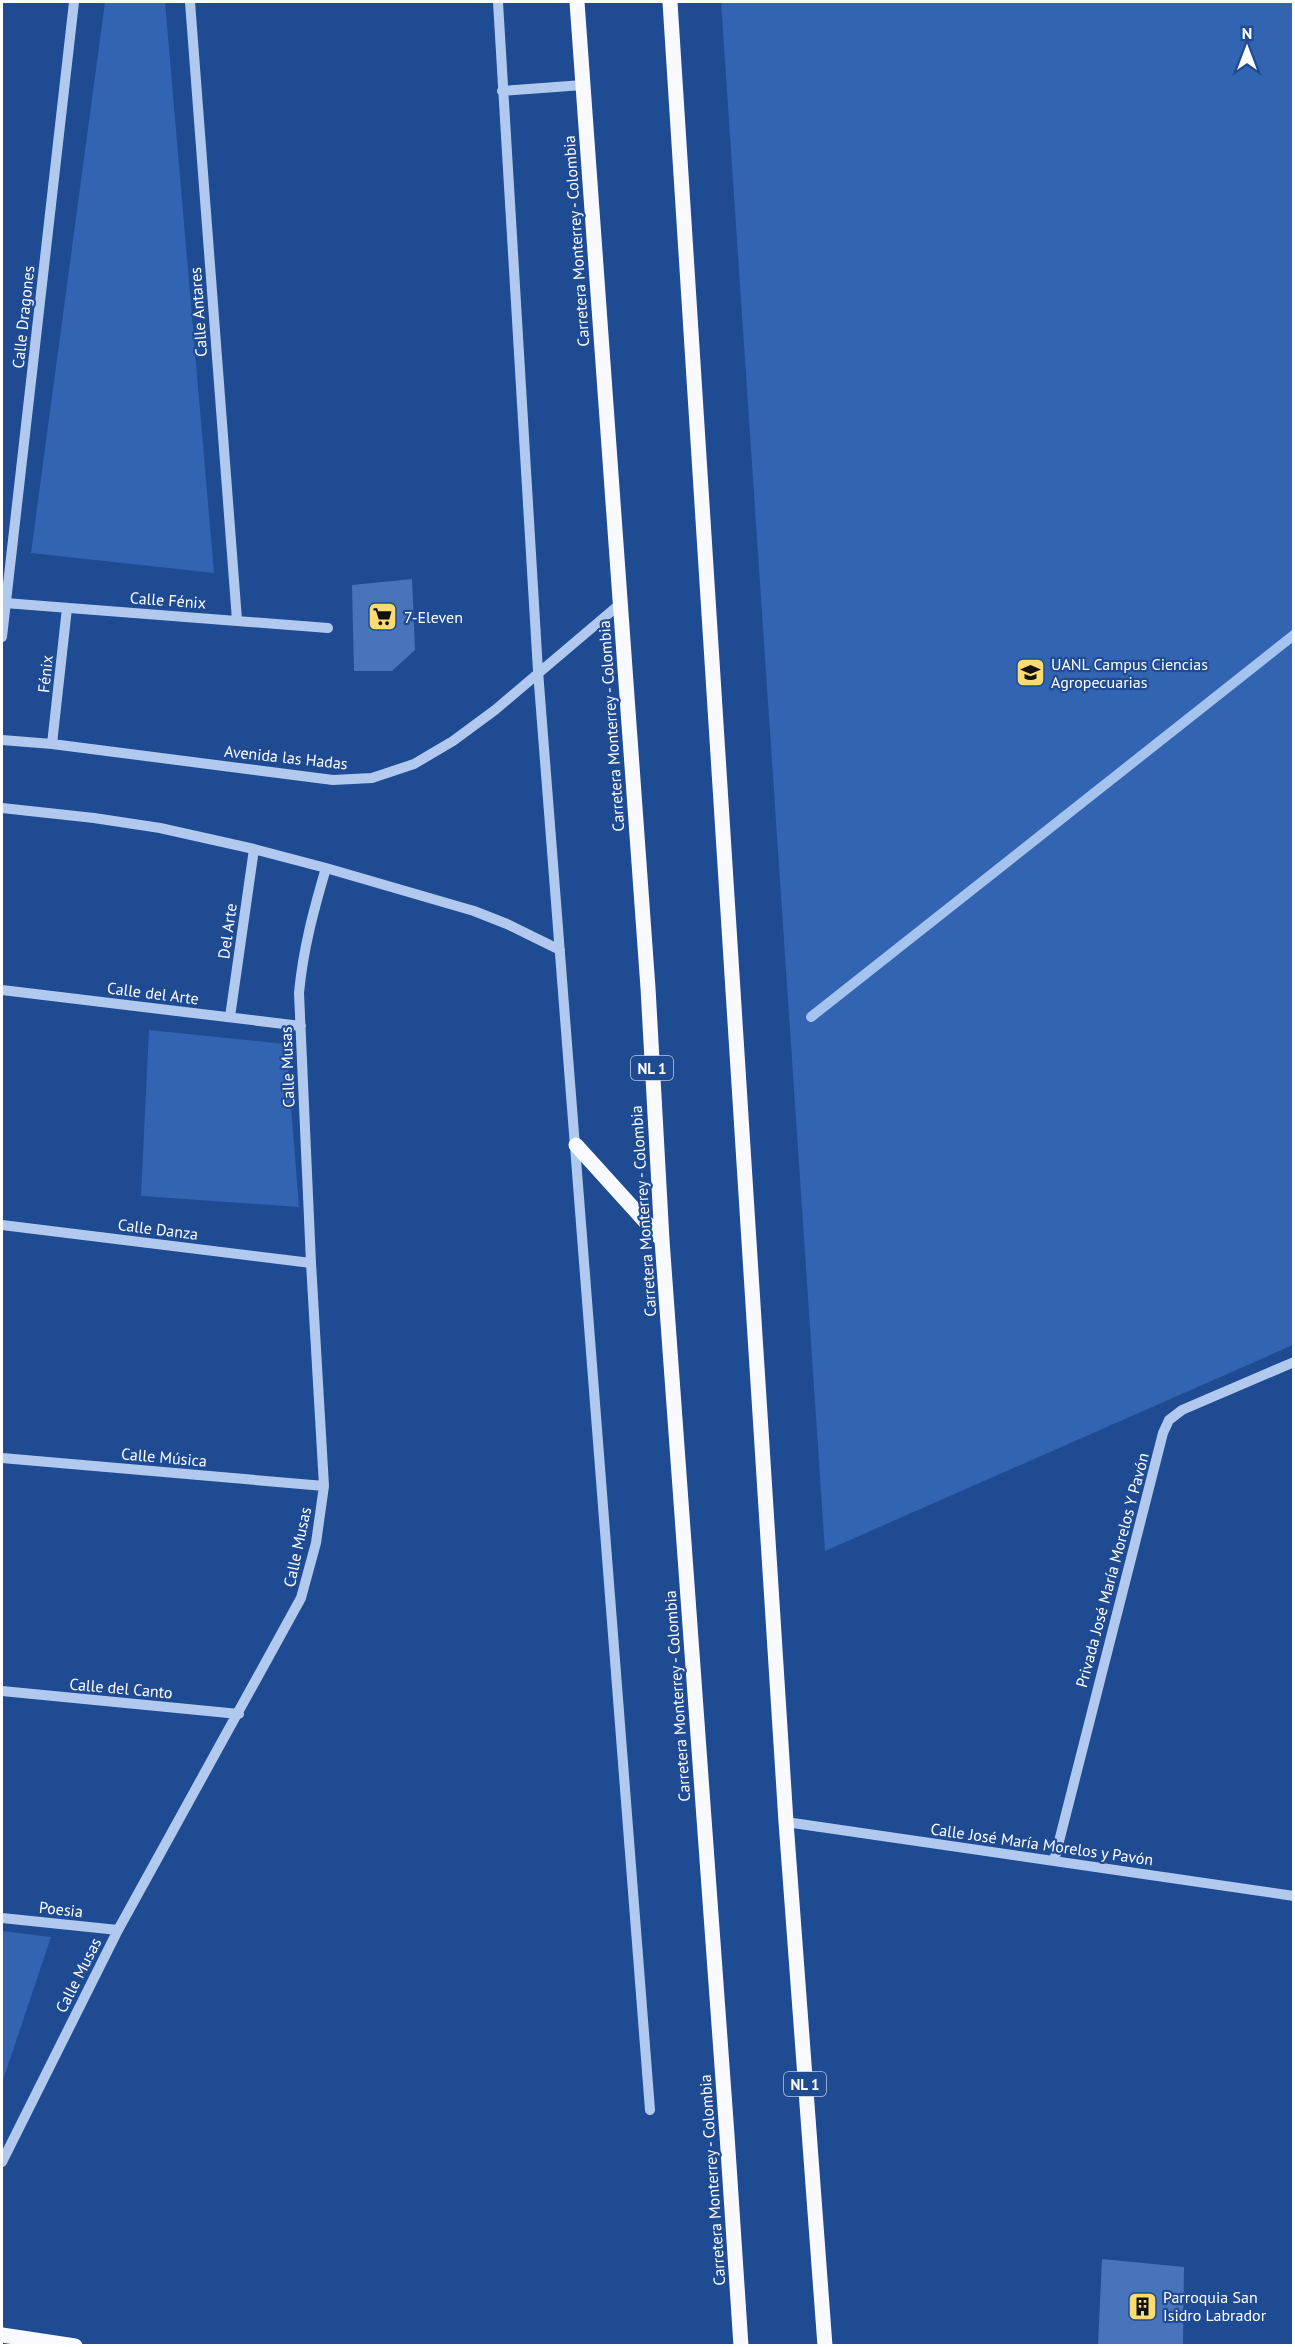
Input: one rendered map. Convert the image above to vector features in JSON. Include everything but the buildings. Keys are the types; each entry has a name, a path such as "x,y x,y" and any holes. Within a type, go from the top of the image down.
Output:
{"main road":[{"name":"Carretera Monterrey - Colombia","path":"577,2 648,988 662,1240 728,2135 741,2346"},
{"name":"NL 1","path":"670,2 786,1822 825,2346"},
{"path":"576,1145 662,1240"},
{"path":"2,2335 75,2346"}],"street":[{"name":"Calle Dragones","path":"2,637 74,2"},
{"name":"Calle Antares","path":"190,2 237,620"},
{"path":"498,2 538,671 650,2110"},
{"path":"502,91 583,85"},
{"name":"Calle Fénix","path":"5,603 328,628"},
{"name":"Avenida las Hadas","path":"2,740 52,744 333,780 372,778 414,764 453,741 495,710 538,671 620,604"},
{"name":"Fénix","path":"52,744 67,608"},
{"path":"2,808 160,828 254,849 474,911 560,950"},
{"name":"Del Arte","path":"230,1017 254,849"},
{"name":"Calle Musas","path":"2,2162 6,2142 118,1930 301,1598 316,1543 324,1486 299,993 302,960 309,927 326,868"},
{"name":"Calle del Arte","path":"2,990 301,1026"},
{"name":"Calle Danza","path":"2,1225 311,1263"},
{"name":"Privada José María Morelos Y Pavón","path":"1054,1861 1160,1444 1169,1420 1182,1410 1293,1362"},
{"name":"Calle Música","path":"2,1458 324,1486"},
{"name":"Calle del Canto","path":"2,1691 238,1714"},
{"name":"Calle José María Morelos y Pavón","path":"786,1822 1293,1896"},
{"name":"Poesia","path":"2,1917 118,1930"}],"shaded area":[{"path":"105,2 165,2 214,573 31,553"},
{"name":"UANL Campus Ciencias Agropecuarias","path":"721,2 1293,2 1293,1345 825,1551"},
{"path":"149,1030 286,1044 299,1207 141,1196"},
{"path":"2,1931 51,1937 2,2083"}],"waterway":[{"path":"811,1017 1294,635"}],"place":[{"name":"7-Eleven","path":"383,617"},
{"name":"UANL Campus Ciencias Agropecuarias","path":"1030,673"},
{"name":"Parroquia San Isidro Labrador","path":"1142,2306"}]}
